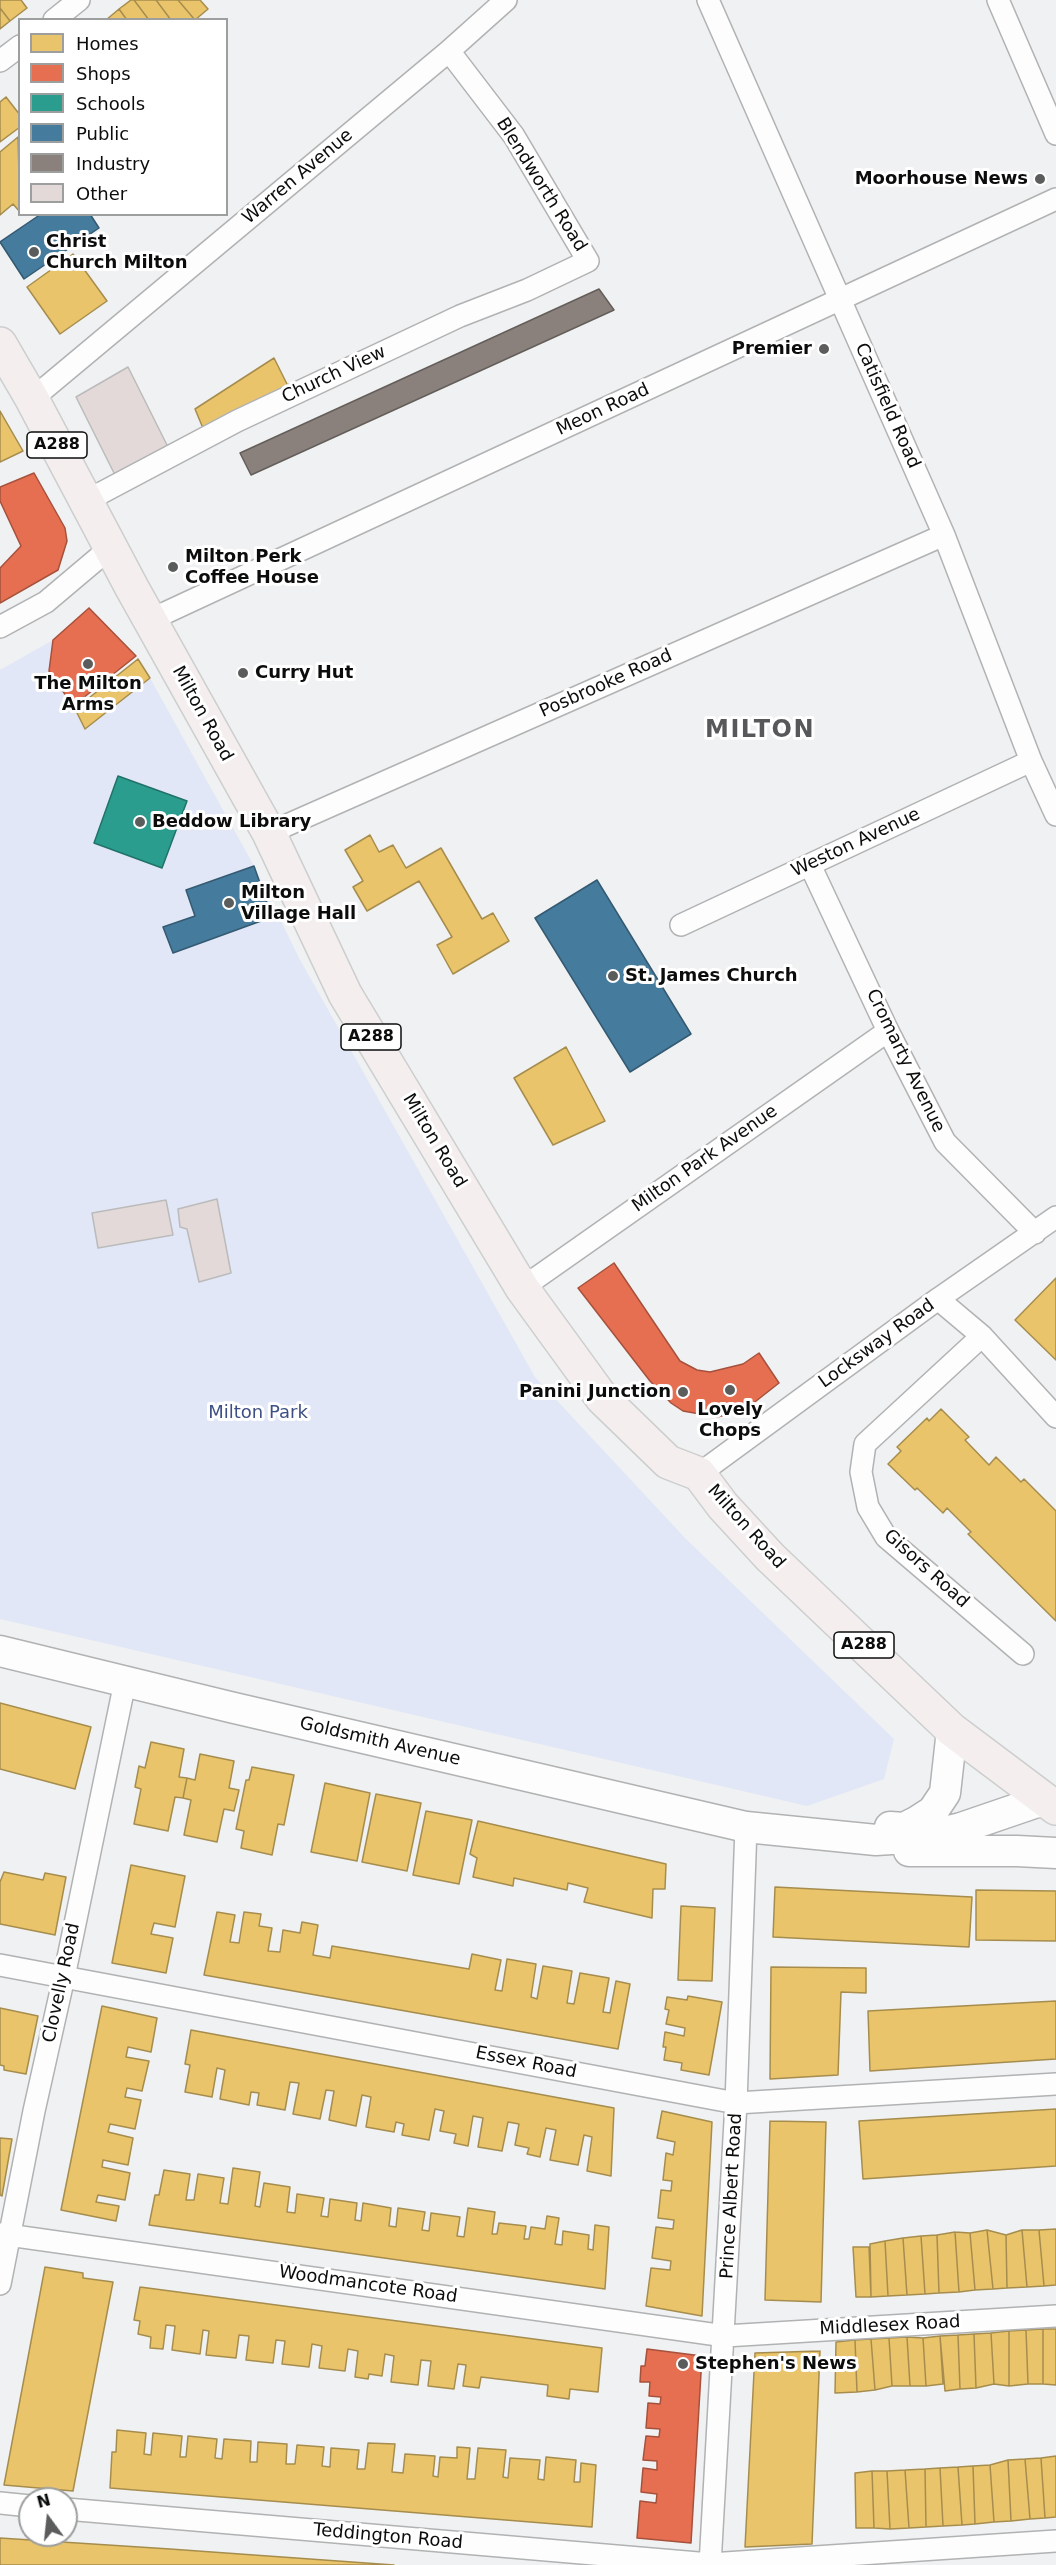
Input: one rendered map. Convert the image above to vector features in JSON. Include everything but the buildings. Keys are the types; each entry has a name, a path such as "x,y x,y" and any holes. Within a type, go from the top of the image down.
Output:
{"main road":[{"name":"Milton Road","path":"0,344 32,399 110,548 269,832 345,994 522,1288 602,1398 668,1462 699,1474 723,1506 770,1557 952,1730 1049,1804"},
{"name":"Goldsmith Avenue","path":"0,1651 754,1828 808,1843 922,1852 1056,1853"},
{"path":"754,1828 818,1824 904,1828 933,1810 945,1793 952,1730"},
{"path":"1017,1851 1049,1804"},
{"name":"Goldsmith Avenue","path":"754,1828 876,1840 922,1837 1049,1804"}],"street":[{"path":"56,18 79,0"},
{"name":"Warren Avenue","path":"32,399 449,51 506,0"},
{"name":"Catisfield Road","path":"708,0 944,535 1031,761 1056,816"},
{"path":"998,0 1056,134"},
{"path":"0,61 18,48"},
{"name":"Blendworth Road","path":"449,51 514,136 588,261"},
{"name":"Meon Road","path":"150,620 1056,199"},
{"name":"Church View","path":"86,501 237,421 460,316 527,290 588,261"},
{"name":"Posbrooke Road","path":"269,832 944,535"},
{"path":"0,627 46,602 110,548"},
{"name":"Weston Avenue","path":"681,925 1031,761"},
{"name":"Cromarty Avenue","path":"810,865 888,1030 945,1142 1035,1233"},
{"name":"Milton Park Avenue","path":"522,1288 888,1030"},
{"name":"Locksway Road","path":"699,1474 938,1299 1056,1217"},
{"path":"938,1299 982,1336 1056,1418"},
{"name":"Gisors Road","path":"982,1336 865,1444 861,1472 868,1507 886,1537 1023,1654"},
{"name":"Clovelly Road","path":"0,2284 5,2234 64,1977 125,1682"},
{"name":"Prince Albert Road","path":"710,2565 754,1828"},
{"name":"Essex Road","path":"0,1965 736,2103 1056,2084"},
{"name":"Woodmancote Road","path":"5,2234 725,2336"},
{"name":"Middlesex Road","path":"725,2336 1056,2316"},
{"path":"0,2504 18,2505"},
{"name":"Teddington Road","path":"78,2510 710,2565 1056,2541"}],"green space":[{"name":"Milton Park","path":"53,640 49,671 85,728 150,678 254,866 299,958 535,1377 686,1539 894,1739 884,1779 807,1806 0,1619 0,670"}],"place":[{"name":"Moorhouse News","path":"1040,179"},
{"name":"Christ Church Milton","path":"34,252"},
{"name":"Premier","path":"824,349"},
{"name":"Milton Perk Coffee House","path":"173,567"},
{"name":"The Milton Arms","path":"88,664"},
{"name":"Curry Hut","path":"243,673"},
{"name":"Beddow Library","path":"140,822"},
{"name":"Milton Village Hall","path":"229,903"},
{"name":"St. James Church","path":"613,976"},
{"name":"Lovely Chops","path":"730,1390"},
{"name":"Panini Junction","path":"683,1392"},
{"name":"Stephen's News","path":"683,2364"}],"district":[{"name":"MILTON","path":"760,731"}]}
